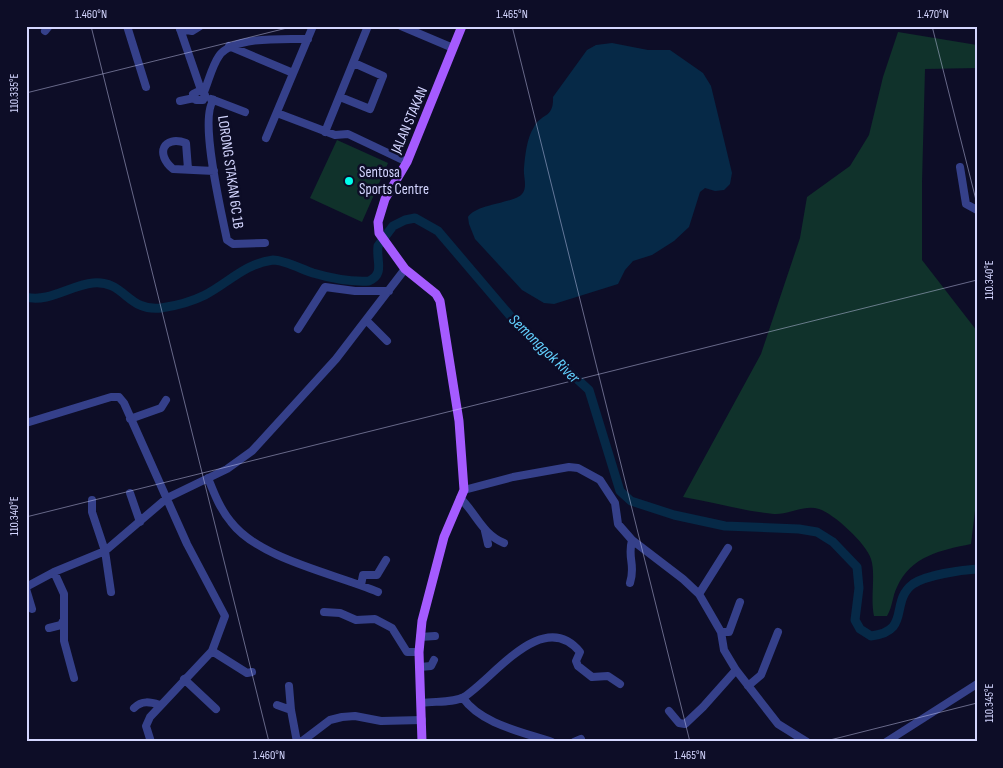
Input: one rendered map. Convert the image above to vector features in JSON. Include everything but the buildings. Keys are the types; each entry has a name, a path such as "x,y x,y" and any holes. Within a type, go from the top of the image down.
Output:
{"main road":[{"name":"JALAN STAKAN","path":"462,26 407,162 385,199 378,222 379,233 405,269 436,294 440,301 458,421 462,494"},
{"path":"422,742 420,638 431,579 444,538 462,494"}],"street":[{"path":"127,26 146,87"},
{"path":"180,28 192,31 200,26"},
{"path":"266,138 313,26"},
{"path":"325,132 368,26"},
{"path":"401,26 453,48"},
{"path":"180,28 203,93 214,100 245,112"},
{"path":"180,101 194,98 199,102 218,56 229,46 264,40 308,39"},
{"path":"229,46 293,73"},
{"path":"340,97 370,109 383,76 354,63"},
{"name":"LORONG STAKAN 6C 1B","path":"214,100 208,110 214,171 227,240 233,244 265,243"},
{"path":"277,113 335,135 348,134 407,162"},
{"path":"960,167 966,204 977,210"},
{"path":"188,169 214,171"},
{"path":"32,609 26,588 54,572 105,551 167,498 227,469 257,446 336,359 405,269"},
{"path":"298,329 325,287 355,291 389,291"},
{"path":"366,320 387,341"},
{"path":"26,423 111,397 119,398 124,403 187,544 225,616 212,651 160,705 146,726 151,742"},
{"path":"130,419 160,408 166,400"},
{"path":"488,544 485,531 462,494 549,469 578,468 606,486 615,503 618,524 632,540 683,579 699,594 721,632 724,650 736,670 767,712 790,738 807,742"},
{"path":"208,478 218,502 231,523 258,547 332,577 378,592"},
{"path":"130,493 140,522"},
{"path":"92,500 92,512 105,551 112,592"},
{"path":"485,531 494,539 504,543"},
{"path":"630,583 633,568 629,552 632,540"},
{"path":"699,594 728,548"},
{"path":"361,585 363,575 377,574 386,560"},
{"path":"54,572 63,591 64,641 74,678"},
{"path":"721,632 729,632 740,602"},
{"path":"324,612 340,613 356,620 375,619 392,628 407,652 419,652"},
{"path":"49,628 61,625 63,620"},
{"path":"748,686 761,675 778,632"},
{"path":"420,638 435,636"},
{"path":"422,703 463,698 522,648 538,640 552,638 568,642 577,648 580,652 576,661 578,666 586,673 592,677 608,676 620,684"},
{"path":"212,651 247,673 252,672"},
{"path":"420,667 431,666 434,660"},
{"path":"669,711 680,723 685,724 736,670"},
{"path":"184,679 216,709"},
{"path":"886,742 977,684"},
{"path":"289,686 297,742"},
{"path":"463,698 480,714 499,724 552,742"},
{"path":"134,708 139,703 146,702 160,705"},
{"path":"277,705 291,710"},
{"path":"302,742 330,720 342,717 355,716 380,721 422,720"}],"green space":[{"path":"898,32 977,45 977,68 925,69 922,260 977,331 977,494 971,544 938,552 919,561 903,576 895,591 887,616 874,616 871,559 863,545 832,516 813,508 774,514 683,497 761,354 800,238 807,197 850,166 869,135 883,77"},
{"name":"Sentosa Sports Centre","path":"337,140 388,163 362,222 310,198"}],"water":[{"path":"612,43 648,50 670,50 703,73 711,86 732,173 730,184 724,190 715,191 705,188 700,192 689,227 674,241 652,255 633,261 625,270 618,284 554,304 544,303 522,290 475,239 468,217 479,209 512,200 522,194 525,188 524,168 527,147 534,127 549,112 553,104 553,97 587,50 596,45"}],"waterway":[{"name":"Semonggok River","path":"26,297 43,298 85,284 104,283 112,286 141,305 150,308 161,308 200,297 246,269 273,260 282,261 326,276 369,281 377,275 379,266 378,246 393,226 405,220 415,218 438,231 518,325 589,390 620,491 631,501 674,515 725,526 799,529 817,532 833,542 857,567 859,588 855,620 860,629 871,636 884,633 896,622 902,599 906,591 913,584 935,576 977,569"}],"place":[{"name":"Sentosa Sports Centre","path":"349,181"}]}
